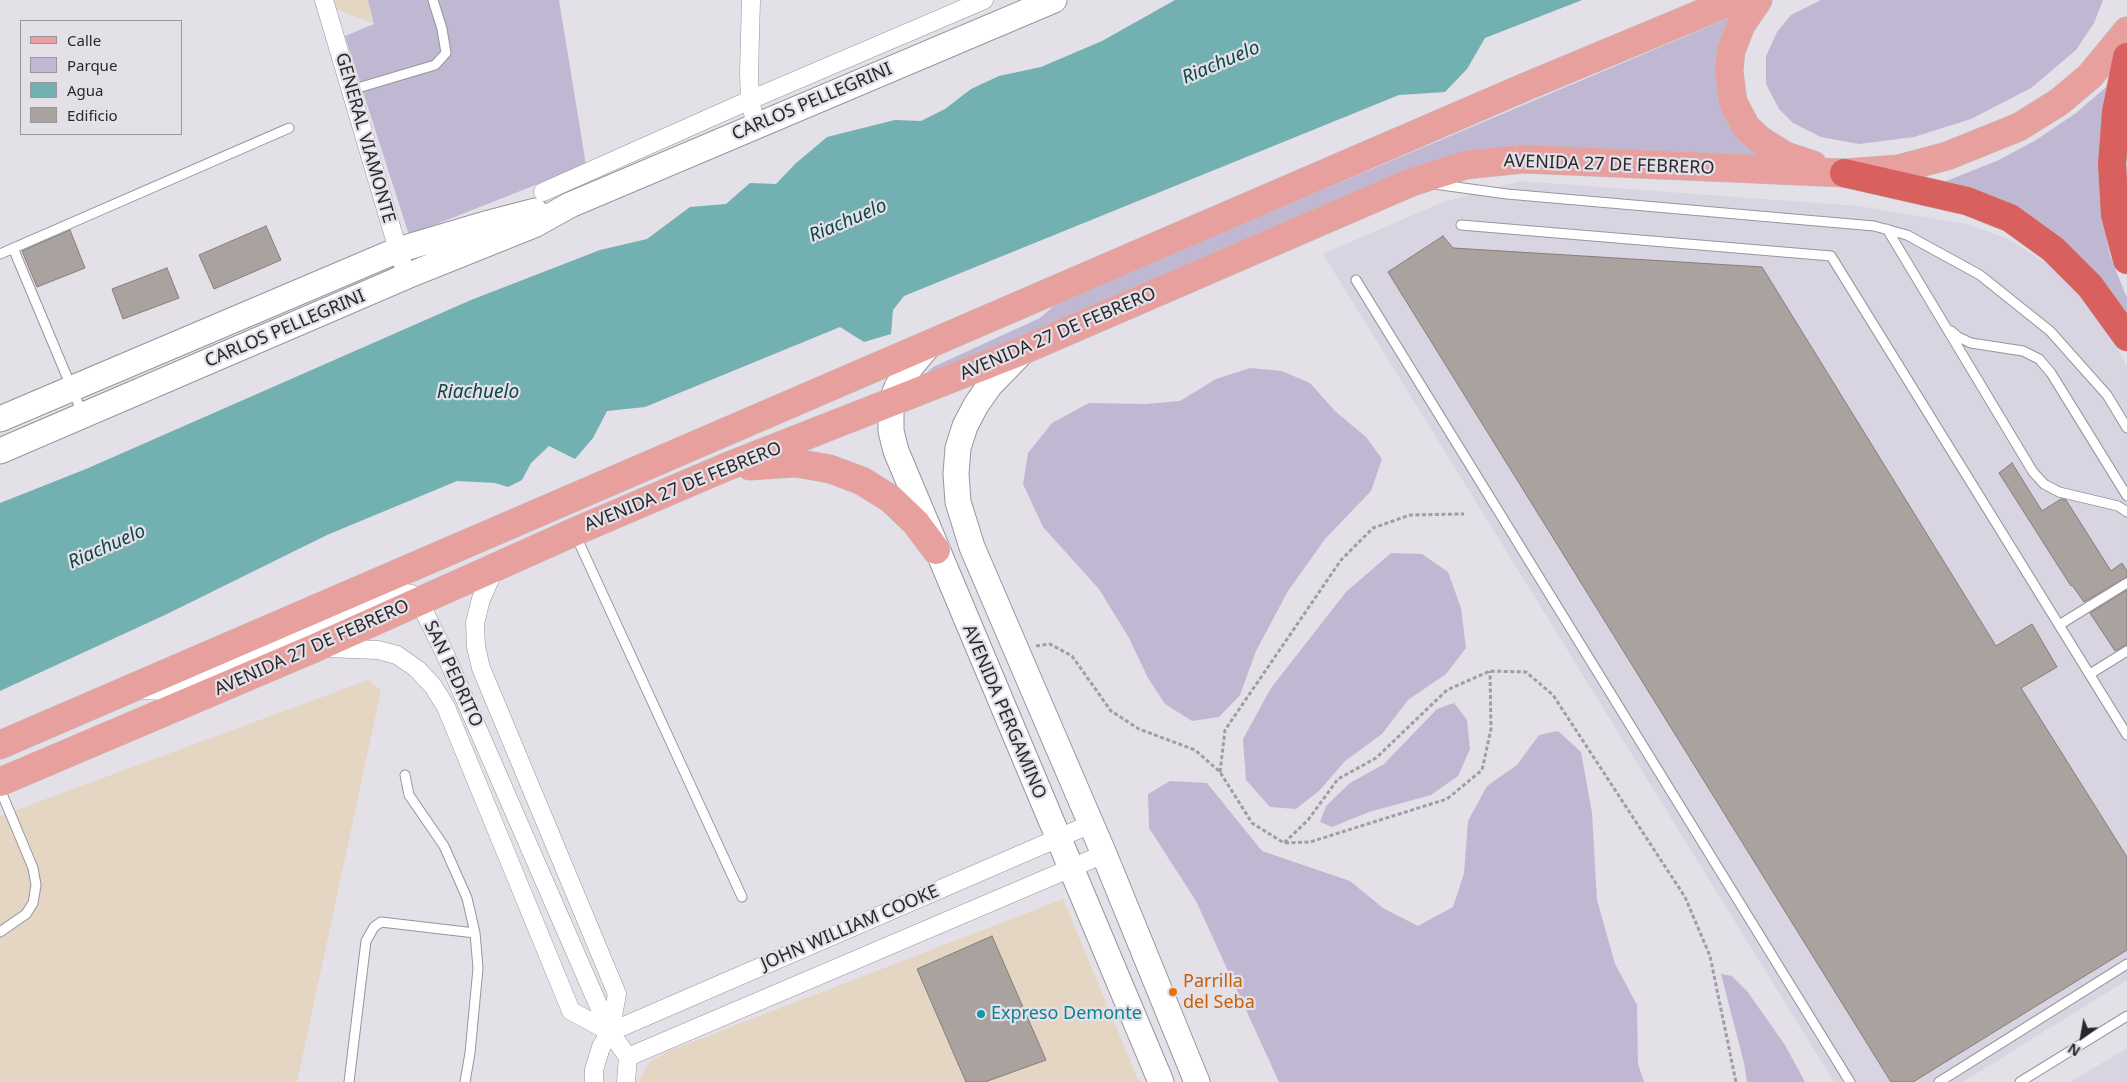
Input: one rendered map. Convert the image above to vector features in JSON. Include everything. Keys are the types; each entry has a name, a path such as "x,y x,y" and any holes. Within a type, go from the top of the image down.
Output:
{"highway":[{"path":"2127,57 2116,112 2112,164 2115,215 2127,260"},
{"path":"1844,173 1968,201 2010,218 2053,249 2090,286 2127,337"}],"main road":[{"name":"CARLOS PELLEGRINI","path":"0,451 408,276 534,225 570,205 1054,0"},
{"name":"AVENIDA 27 DE FEBRERO","path":"0,745 1525,87 1734,0"},
{"path":"1758,0 1741,25 1732,52 1729,83 1736,110 1753,133 1771,147 1798,161 1844,173"},
{"name":"AVENIDA 27 DE FEBRERO","path":"0,782 315,648 496,566 726,467 1024,350 1412,182 1466,165 1523,160 1844,173 1898,169 1947,156 2019,126 2059,102 2090,76 2127,31"},
{"name":"CARLOS PELLEGRINI","path":"0,419 398,250 506,218 570,205"},
{"name":"AVENIDA PERGAMINO","path":"929,345 897,386 891,403 891,431 896,451 1057,839 1161,1082"},
{"name":"AVENIDA PERGAMINO","path":"1024,350 990,385 976,405 965,426 958,448 956,474 958,502 972,547 1104,854 1197,1082"},
{"path":"726,467 796,463 830,469 862,481 891,499 910,517 936,550"}],"street":[{"name":"GENERAL VIAMONTE","path":"324,0 398,250 408,276"},
{"path":"751,0 750,100 756,126"},
{"name":"CARLOS PELLEGRINI","path":"543,192 750,100 984,0"},
{"name":"SAN PEDRITO","path":"496,566 481,599 475,623 476,647 481,668 617,994 610,1032 599,1054 594,1070 594,1082"},
{"name":"SAN PEDRITO","path":"131,689 168,691 402,592 412,594 419,601 450,665 610,1032 628,1057"},
{"name":"SAN PEDRITO","path":"315,648 378,650 397,655 417,670 433,686 446,707 571,1010 610,1032"},
{"name":"JOHN WILLIAM COOKE","path":"610,1032 1091,824"},
{"name":"JOHN WILLIAM COOKE","path":"628,1057 1104,854"},
{"path":"626,1082 628,1057"}],"lane":[{"path":"352,90 435,65 446,53 442,29 433,0"},
{"path":"0,254 289,128"},
{"path":"1412,182 1506,194 1874,226 1907,235 1980,275 2050,331 2107,395 2127,428"},
{"path":"1461,225 1831,256 2127,735"},
{"path":"1887,229 2033,472 2044,484 2059,492 2118,506 2127,512"},
{"path":"13,248 84,415"},
{"path":"1356,280 1850,1082"},
{"path":"1944,324 1958,337 1971,343 2023,351 2039,359 2051,373 2127,496"},
{"path":"574,532 742,897"},
{"path":"2059,625 2127,583"},
{"path":"2090,674 2127,651"},
{"path":"405,775 409,795 444,846 467,898 474,933 478,968 470,1053 465,1082"},
{"path":"0,789 33,868 36,885 33,903 26,914 0,932"},
{"path":"349,1082 366,941 374,927 381,922 474,933"},
{"path":"1939,1082 2127,964"},
{"path":"2020,1082 2127,1016"}],"path":[{"path":"1220,772 1225,730 1341,560 1373,528 1410,515 1464,514"},
{"path":"1016,649 1050,644 1072,656 1111,711 1139,729 1194,750 1220,772 1252,823 1284,843 1310,842 1447,799 1482,770 1491,728 1490,671"},
{"path":"1284,843 1308,820 1338,779 1376,758 1447,690 1490,671 1526,672 1553,695 1685,897 1710,956 1736,1082"}],"shaded area":[{"path":"313,0 368,0 375,24"},
{"path":"1520,181 1858,206 1967,224 2010,240 2050,266 2077,291 2122,356 2127,368 2127,980 1963,1082 1834,1082 1323,254 1438,204"},
{"path":"368,680 381,690 297,1082 0,1082 0,816"},
{"path":"1063,899 1139,1082 639,1082 648,1063 669,1051"},
{"path":"2127,1048 2127,1082 2070,1082"}],"green space":[{"path":"368,0 559,0 586,165 409,235 345,36 374,24"},
{"path":"1821,0 2103,0 2094,23 2076,50 2031,88 1971,119 1914,137 1859,144 1821,137 1793,123 1779,109 1766,84 1766,56 1777,32 1791,15"},
{"path":"1743,12 1724,90 1788,164 1508,151 916,383 933,367 1040,318 1058,302"},
{"path":"2112,82 2100,147 2100,203 2110,256 2127,298 2127,316 1941,183 1999,160 2036,140 2076,113"},
{"path":"1250,368 1282,371 1310,383 1335,411 1366,437 1382,459 1371,491 1325,539 1288,591 1256,651 1240,695 1219,717 1192,721 1165,704 1148,678 1129,638 1099,589 1043,527 1023,484 1028,453 1052,423 1089,403 1146,404 1180,401 1216,379"},
{"path":"1391,553 1422,554 1448,572 1461,608 1466,648 1446,674 1408,700 1382,734 1345,761 1319,791 1296,809 1270,807 1246,780 1243,739 1271,688 1346,592"},
{"path":"1454,703 1467,720 1470,749 1458,776 1431,795 1369,812 1332,827 1320,822 1326,806 1350,783 1384,764 1437,709"},
{"path":"1558,731 1581,752 1592,813 1597,900 1615,964 1637,1005 1638,1064 1644,1082 1279,1082 1196,901 1149,828 1148,794 1170,781 1207,783 1262,851 1350,881 1383,908 1418,926 1453,907 1464,873 1468,821 1487,786 1517,765 1539,735"},
{"path":"1721,974 1732,976 1747,991 1785,1045 1805,1082 1747,1082 1744,1063"}],"water":[{"name":"Riachuelo","path":"1175,0 1582,0 1485,38 1467,69 1445,92 1399,95 904,296 893,310 891,334 864,342 840,327 645,407 607,411 593,438 575,459 549,446 531,463 522,480 508,487 495,483 457,481 327,535 167,614 0,691 0,503 86,469 471,300 600,250 647,239 690,207 726,204 750,183 776,184 795,164 827,137 895,120 921,121 945,109 971,89 999,76 1041,67 1102,41"}],"building":[{"path":"266,226 281,260 214,289 199,255"},
{"path":"70,230 85,268 37,287 22,251"},
{"path":"1443,236 1453,248 1762,267 1996,646 2032,624 2057,667 2021,688 2127,857 2127,950 1913,1082 1891,1082 1388,272"},
{"path":"167,268 179,298 123,319 112,289"},
{"path":"2012,463 2042,511 2061,499 2066,500 2111,571 2122,563 2127,571 2127,577 2084,602 2071,586 1999,473"},
{"path":"2127,590 2127,645 2115,651 2090,613"},
{"name":"Expreso Demonte","path":"992,936 1046,1060 985,1082 966,1082 917,969"}],"place":[{"name":"Parrilla del Seba","path":"1173,992"},
{"name":"Expreso Demonte","path":"981,1014"}]}
